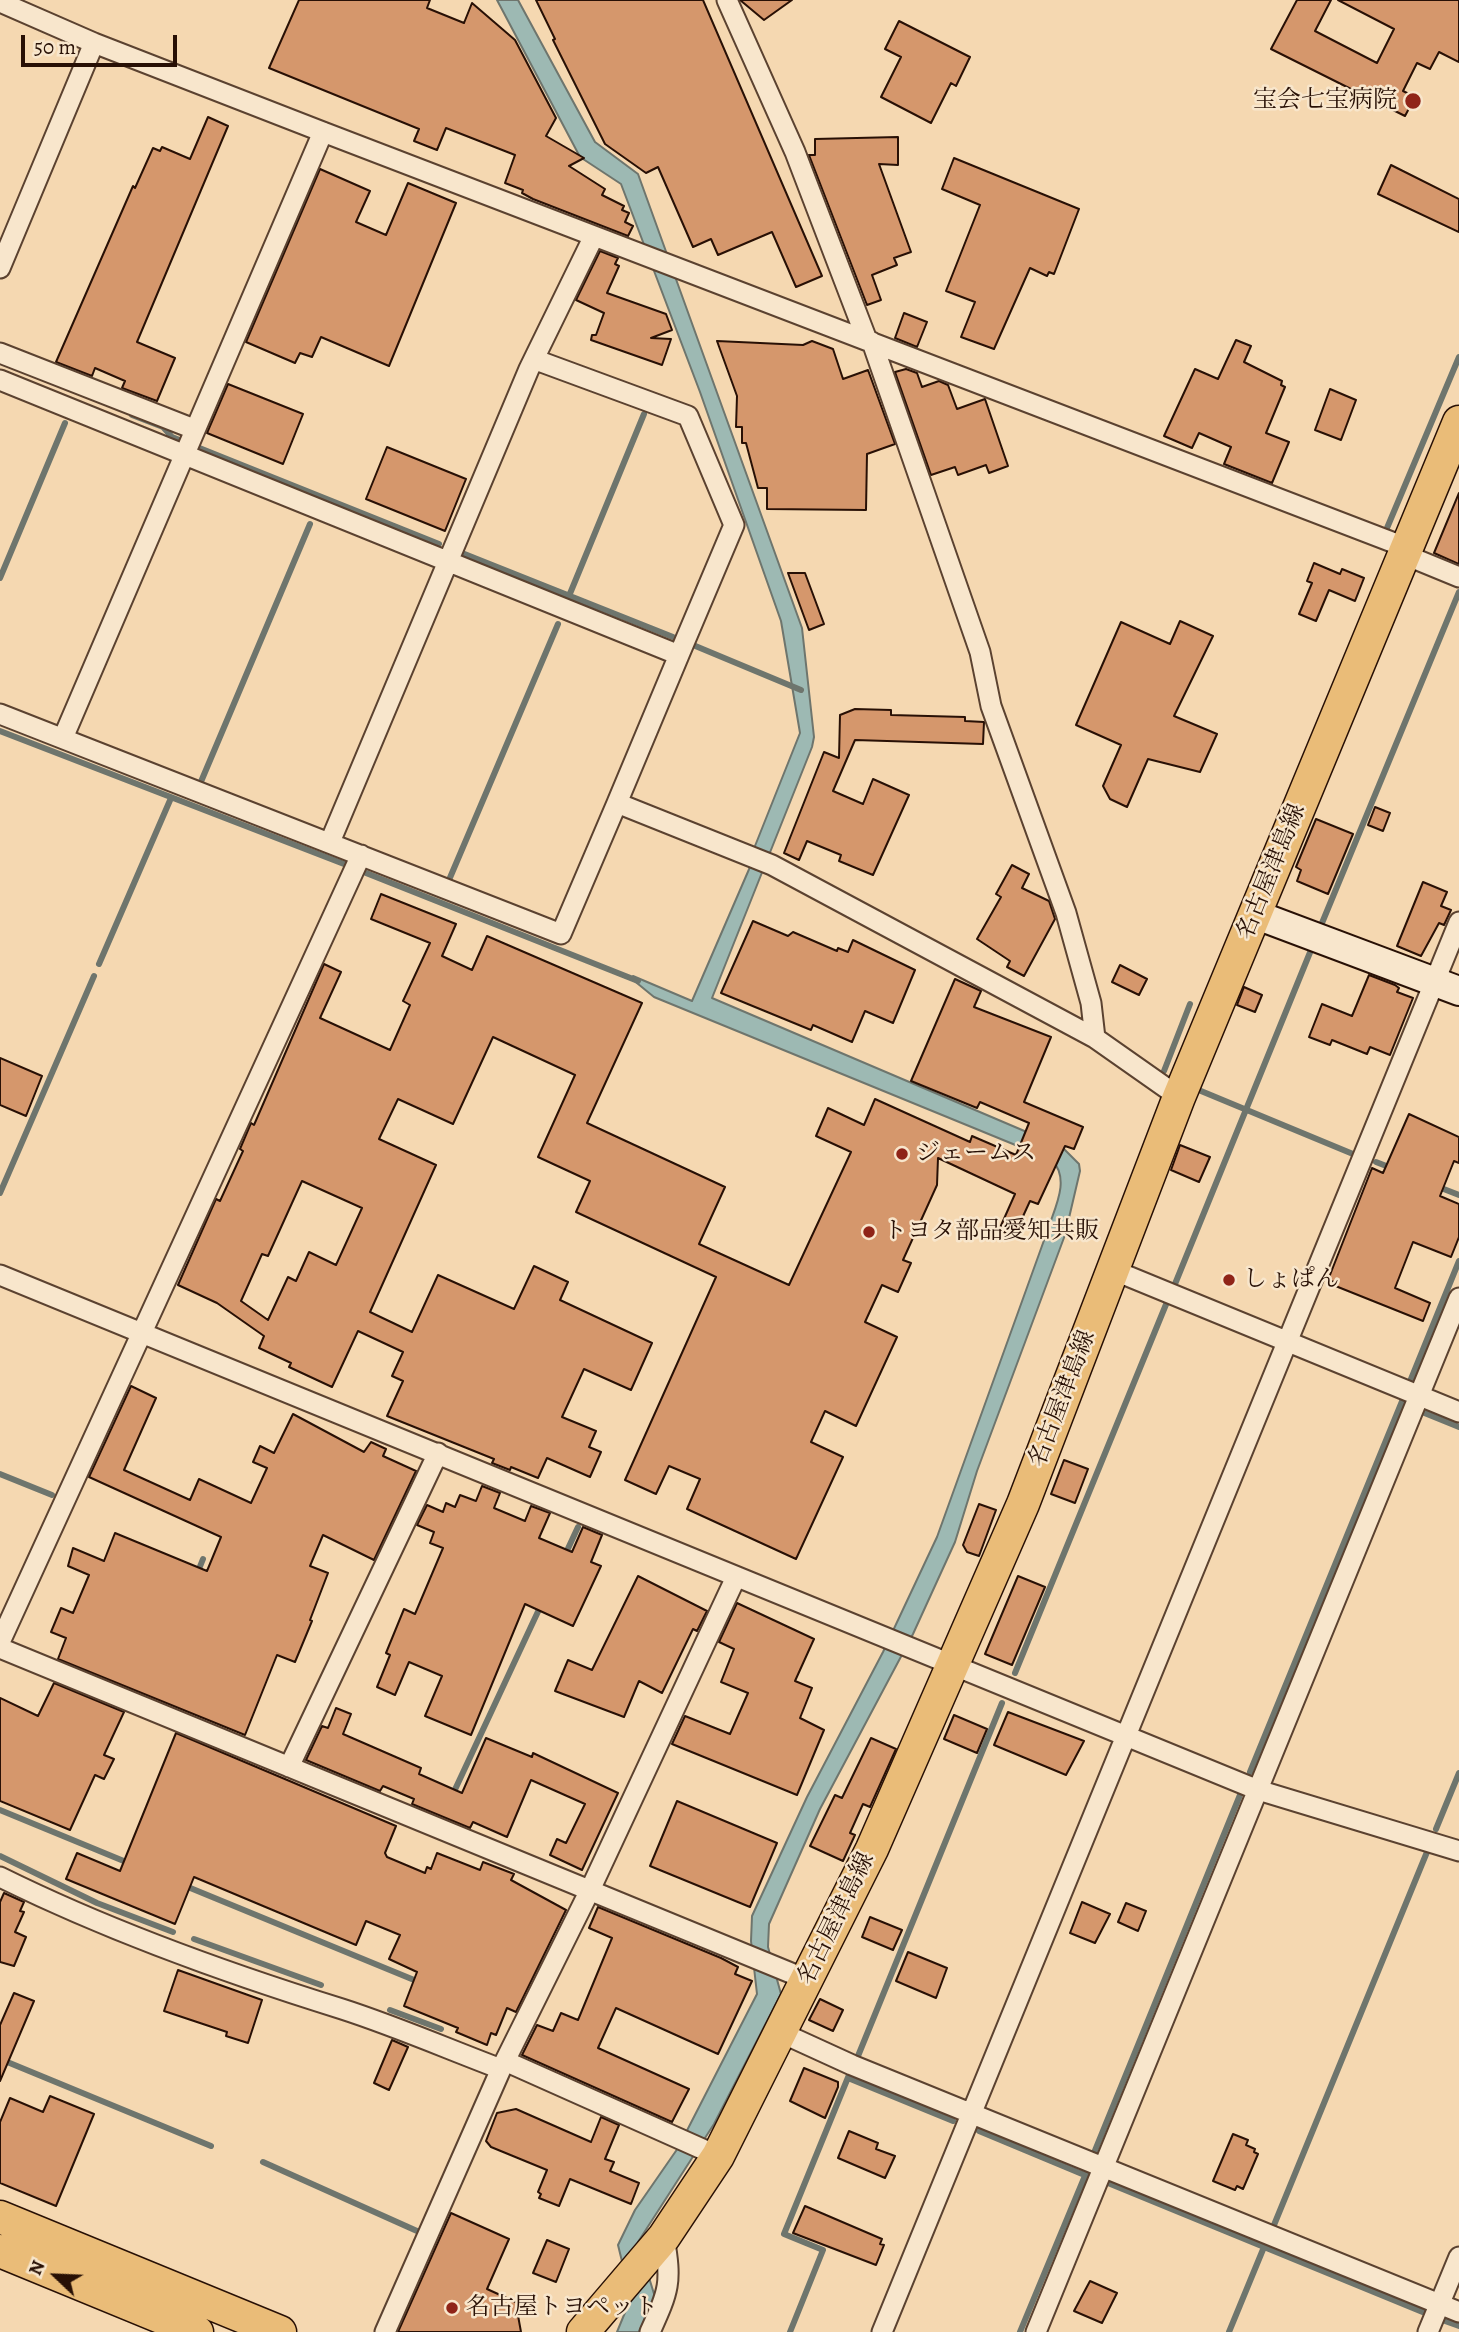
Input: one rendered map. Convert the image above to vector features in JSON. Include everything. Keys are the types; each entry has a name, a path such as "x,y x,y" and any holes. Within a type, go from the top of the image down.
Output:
{"main road":[{"name":"名古屋津島線","path":"583,2332 656,2247 782,2033 872,1849 954,1668 1023,1504 1179,1097 1459,422"},
{"path":"0,2217 280,2332"},
{"path":"0,2252 197,2332"}],"street":[{"path":"727,0 795,152 869,341 980,652 990,706 1066,914 1091,1003 1095,1038"},
{"path":"0,2 94,43 869,341 1404,551 1459,576"},
{"path":"0,268 94,43"},
{"path":"63,738 323,132"},
{"path":"330,842 447,563 594,236"},
{"path":"0,353 188,444 447,563 679,655"},
{"path":"0,714 561,934 734,525 688,415 536,360"},
{"path":"0,380 188,444"},
{"path":"617,803 770,864 1095,1038 1179,1097"},
{"path":"0,1642 361,855"},
{"path":"1254,914 1447,986"},
{"path":"881,2332 1288,1342 1447,986 1459,922"},
{"path":"1113,1270 1459,1412"},
{"path":"0,1275 438,1452 954,1668 1258,1790 1459,1850"},
{"path":"1036,2332 1459,1298"},
{"path":"289,1767 438,1452"},
{"path":"385,2332 503,2065 590,1890 736,1577"},
{"path":"0,1648 808,1980"},
{"path":"0,1877 92,1918 295,1997 342,2010 503,2065 710,2152"},
{"path":"782,2033 971,2114 1459,2312"},
{"path":"650,2332 665,2300 671,2273 656,2247"},
{"path":"1428,2332 1459,2257"}],"water":[{"path":"497,0 518,0 595,142 638,174 802,628 814,737 812,747 712,998 1062,1147 1079,1164 1080,1171 1065,1235 977,1471 955,1542 913,1634 820,1809 769,1924 768,1947 781,1994 714,2124 638,2242 655,2297 639,2332 617,2332 631,2298 618,2245 635,2210 678,2148 757,1994 751,1941 752,1916 807,1797 883,1652 937,1537 1057,1204 1061,1186 1058,1168 1052,1160 654,997 632,979 633,976 692,1001 750,867 755,846 800,733 781,621 700,392 621,184 580,157"}],"building":[{"path":"299,0 430,0 427,8 464,23 472,3 515,40 556,118 546,136 584,158 569,166 605,189 602,195 624,206 622,210 629,213 625,222 633,226 628,236 533,199 522,193 523,190 505,183 515,155 446,128 437,150 414,141 419,129 269,68"},
{"path":"536,0 703,0 822,276 796,287 772,232 718,255 711,239 693,247 658,167 646,173 605,144"},
{"path":"740,0 792,0 764,20"},
{"path":"1297,0 1331,0 1315,31 1377,63 1394,29 1338,0 1459,0 1459,62 1439,52 1430,69 1417,63 1403,91 1415,97 1405,116 1271,49"},
{"path":"899,21 970,57 956,86 951,83 931,123 881,97 901,57 885,49"},
{"path":"208,117 228,126 137,342 175,358 157,401 122,388 125,381 95,368 92,376 56,362 133,186 135,188 153,148 160,151 162,147 190,159"},
{"path":"898,137 898,165 879,164 911,252 894,258 897,265 872,275 881,300 867,305 809,155 815,155 815,139"},
{"path":"954,158 1079,209 1054,274 1049,272 1047,276 1030,268 994,349 961,337 975,302 946,291 980,205 942,189"},
{"path":"1391,165 1459,199 1459,232 1378,194"},
{"path":"320,169 370,191 356,222 386,235 408,183 456,203 389,366 321,337 312,357 300,353 295,363 246,342"},
{"path":"600,251 618,258 615,264 619,266 607,293 666,314 672,330 651,338 671,339 662,365 591,340 592,335 596,335 604,313 576,300"},
{"path":"904,313 927,322 917,347 895,338"},
{"path":"1236,340 1251,346 1244,362 1282,381 1281,385 1285,387 1266,433 1289,442 1272,483 1224,464 1231,447 1199,433 1192,448 1164,436 1195,369 1218,379"},
{"path":"717,341 803,345 812,341 833,349 843,379 868,370 895,444 867,454 866,510 767,509 767,488 758,488 746,443 742,443 742,427 736,427 737,396"},
{"path":"906,369 917,373 922,387 939,381 948,385 957,409 985,399 1008,466 989,473 986,465 958,475 955,467 931,475 895,372"},
{"path":"228,384 303,414 283,464 207,433"},
{"path":"1330,389 1356,400 1341,440 1315,430"},
{"path":"387,447 466,479 445,531 366,499"},
{"path":"1459,493 1459,564 1434,553"},
{"path":"1314,563 1340,574 1342,569 1364,578 1355,601 1329,590 1316,621 1299,614 1312,583 1307,581"},
{"path":"788,573 805,573 824,624 809,630"},
{"path":"1180,621 1213,636 1174,716 1217,734 1200,772 1148,759 1127,807 1110,799 1103,786 1121,745 1076,725 1121,622 1170,644"},
{"path":"855,709 891,710 891,715 965,717 965,721 984,722 983,744 855,740 833,791 863,804 873,779 909,795 873,875 839,861 841,855 807,841 799,860 784,853 824,752 839,758 840,715"},
{"path":"1375,807 1390,813 1383,831 1368,825"},
{"path":"1316,819 1353,834 1328,894 1297,881 1301,870 1296,867"},
{"path":"1012,865 1029,874 1022,888 1049,901 1055,919 1024,976 1007,967 1010,961 977,939 1001,897 996,894"},
{"path":"1423,882 1447,892 1441,906 1451,910 1444,925 1439,923 1421,956 1397,946"},
{"path":"381,894 456,924 442,956 472,970 487,936 642,1003 587,1123 725,1187 699,1244 789,1285 851,1152 816,1136 828,1108 864,1125 875,1099 970,1142 972,1136 1016,1155 1029,1123 980,1102 977,1108 911,1081 955,979 981,991 974,1007 1051,1037 1024,1102 1083,1127 1074,1149 1065,1146 1038,1204 1030,1201 1014,1236 999,1230 1015,1194 938,1158 937,1185 903,1260 911,1263 898,1292 882,1285 865,1322 897,1337 856,1426 825,1411 811,1442 843,1457 796,1559 687,1509 700,1479 669,1466 656,1494 625,1480 716,1277 576,1212 590,1181 538,1157 575,1075 493,1037 453,1124 398,1099 379,1139 436,1165 370,1312 412,1332 438,1275 514,1309 534,1266 568,1282 560,1300 652,1343 631,1390 584,1369 562,1417 596,1431 589,1447 601,1452 590,1477 547,1458 538,1478 511,1467 510,1470 492,1463 494,1459 387,1416 403,1381 392,1376 403,1352 358,1331 332,1387 289,1367 291,1363 259,1348 264,1336 217,1303 178,1285 216,1199 220,1201 243,1151 240,1149 251,1123 254,1125 324,964 341,972 320,1018 390,1050 410,1005 403,1001 430,943 371,919","holes":["302,1181 362,1208 336,1265 309,1252 296,1281 288,1277 268,1320 241,1301 262,1254 268,1256"]},
{"path":"753,921 788,936 793,932 837,951 838,948 848,952 853,940 915,970 893,1023 865,1011 852,1042 813,1025 811,1030 721,993"},
{"path":"1120,965 1147,979 1139,995 1112,982"},
{"path":"1369,975 1395,985 1399,988 1397,992 1413,998 1390,1055 1370,1047 1367,1054 1332,1040 1330,1045 1309,1037 1322,1004 1352,1016"},
{"path":"1244,987 1262,995 1255,1012 1237,1005"},
{"path":"0,1058 42,1076 26,1116 0,1105"},
{"path":"1409,1114 1459,1137 1459,1163 1454,1161 1440,1196 1459,1204 1459,1237 1451,1257 1413,1242 1395,1288 1430,1303 1423,1321 1333,1285 1334,1282 1328,1280 1372,1168 1383,1173"},
{"path":"1180,1145 1210,1157 1199,1182 1171,1170"},
{"path":"131,1386 156,1398 124,1470 190,1500 199,1479 251,1503 267,1468 253,1462 260,1446 274,1453 293,1414 364,1452 371,1442 386,1449 383,1456 416,1471 374,1560 323,1535 310,1566 328,1573 310,1620 312,1621 295,1662 277,1655 245,1735 58,1659 66,1638 51,1632 61,1608 73,1613 89,1575 68,1566 73,1548 104,1561 115,1533 207,1571 221,1537 89,1477"},
{"path":"1064,1460 1088,1469 1075,1503 1051,1494"},
{"path":"482,1486 500,1493 494,1508 525,1521 531,1506 550,1513 539,1538 572,1552 583,1527 602,1535 591,1562 601,1566 573,1626 525,1604 471,1735 425,1716 442,1676 409,1662 395,1695 377,1687 390,1655 386,1653 404,1609 415,1614 443,1548 430,1543 434,1532 417,1525 427,1505 443,1512 446,1503 455,1507 460,1495 476,1501"},
{"path":"979,1504 996,1510 979,1556 967,1552 963,1545"},
{"path":"638,1576 707,1611 697,1631 693,1629 662,1693 639,1681 624,1717 555,1691 568,1660 592,1670"},
{"path":"1018,1576 1045,1587 1012,1665 985,1654"},
{"path":"737,1603 814,1639 795,1681 812,1688 800,1718 824,1730 797,1795 672,1744 685,1716 730,1734 748,1693 721,1682 734,1649 719,1642"},
{"path":"54,1683 124,1712 104,1755 114,1759 104,1779 95,1775 70,1830 0,1801 0,1698 38,1716"},
{"path":"336,1708 351,1714 343,1734 421,1768 419,1774 462,1793 486,1738 532,1757 533,1753 618,1793 582,1870 550,1855 557,1839 566,1843 585,1804 531,1780 507,1837 473,1822 470,1828 412,1804 414,1799 383,1786 380,1791 306,1760 322,1726 328,1728"},
{"path":"1008,1712 1084,1741 1066,1775 994,1745"},
{"path":"954,1715 987,1729 977,1753 944,1739"},
{"path":"176,1733 396,1826 385,1853 387,1857 425,1873 427,1867 431,1869 437,1853 480,1870 483,1862 514,1874 511,1880 566,1910 516,2012 507,2008 496,2035 491,2033 487,2045 456,2032 458,2028 404,2006 417,1972 389,1959 400,1935 366,1921 356,1945 194,1877 175,1924 66,1879 77,1853 120,1871"},
{"path":"871,1738 896,1749 870,1807 863,1804 850,1833 855,1835 843,1861 810,1846 835,1795 842,1798"},
{"path":"677,1801 777,1843 750,1907 650,1866"},
{"path":"4,1893 24,1902 20,1911 24,1912 15,1932 26,1937 14,1966 0,1962 0,1902"},
{"path":"1082,1902 1110,1914 1095,1943 1070,1933"},
{"path":"1126,1903 1146,1911 1138,1931 1118,1922"},
{"path":"598,1907 721,1958 738,1967 735,1974 752,1981 718,2054 616,2008 598,2048 689,2089 672,2122 522,2055 537,2025 553,2031 561,2013 578,2020 612,1938 589,1928"},
{"path":"870,1917 902,1930 893,1950 862,1937"},
{"path":"908,1952 947,1968 936,1998 896,1981"},
{"path":"178,1970 262,2000 248,2043 226,2036 227,2032 164,2011"},
{"path":"14,1993 34,2001 0,2081 0,2025"},
{"path":"820,1999 843,2010 833,2031 809,2020"},
{"path":"392,2040 408,2047 389,2090 374,2083"},
{"path":"804,2068 838,2082 825,2118 790,2101"},
{"path":"50,2096 94,2114 56,2206 0,2183 0,2122 10,2098 43,2112"},
{"path":"516,2109 591,2142 601,2117 619,2125 605,2159 614,2162 610,2171 639,2183 631,2204 570,2179 559,2206 539,2198 541,2194 538,2192 547,2170 491,2147 486,2141 497,2113"},
{"path":"849,2131 878,2143 876,2149 895,2156 885,2178 838,2158"},
{"path":"1233,2134 1248,2140 1246,2145 1255,2149 1254,2152 1258,2154 1243,2189 1237,2186 1235,2190 1213,2181"},
{"path":"805,2206 882,2239 880,2244 884,2245 876,2265 793,2233"},
{"path":"451,2213 509,2239 487,2289 520,2304 517,2310 521,2332 398,2332"},
{"path":"547,2240 569,2249 556,2282 533,2273"},
{"path":"1090,2281 1117,2293 1102,2323 1074,2311"}],"waterway":[{"path":"1387,528 1459,357"},
{"path":"569,596 644,414"},
{"path":"132,415 163,427 172,437 439,544"},
{"path":"0,578 65,423"},
{"path":"200,784 310,524"},
{"path":"462,553 673,637"},
{"path":"1322,923 1459,592"},
{"path":"449,880 558,624"},
{"path":"693,645 801,690"},
{"path":"0,731 344,864"},
{"path":"99,964 171,798"},
{"path":"366,873 638,981"},
{"path":"1175,1284 1311,950"},
{"path":"0,1193 94,976"},
{"path":"1164,1071 1190,1004"},
{"path":"1201,1091 1353,1154"},
{"path":"1376,1162 1394,1169"},
{"path":"1436,1186 1459,1195"},
{"path":"1409,1384 1459,1261"},
{"path":"1015,1673 1167,1302"},
{"path":"1250,1772 1403,1399"},
{"path":"1422,1412 1459,1427"},
{"path":"0,1474 52,1495"},
{"path":"565,1555 578,1527"},
{"path":"197,1574 203,1559"},
{"path":"452,1796 542,1603"},
{"path":"858,2056 1002,1703"},
{"path":"1436,1829 1459,1773"},
{"path":"1094,2153 1240,1795"},
{"path":"0,1810 131,1864"},
{"path":"1274,2225 1427,1852"},
{"path":"0,1856 97,1903 173,1932"},
{"path":"183,1885 419,1982"},
{"path":"194,1939 321,1985"},
{"path":"390,2010 441,2029"},
{"path":"0,2059 211,2146"},
{"path":"790,2332 823,2250 784,2234 849,2075"},
{"path":"848,2078 953,2121"},
{"path":"979,2131 1087,2176"},
{"path":"263,2162 417,2231"},
{"path":"1020,2332 1087,2171"},
{"path":"1108,2183 1425,2313"},
{"path":"1229,2332 1264,2247"},
{"path":"1445,2321 1459,2326"}],"place":[{"name":"宝会七宝病院","path":"1413,101"},
{"name":"ジェームス","path":"902,1154"},
{"name":"トヨタ部品愛知共販","path":"869,1232"},
{"name":"しょぱん","path":"1229,1280"},
{"name":"名古屋トヨペット","path":"452,2308"}]}
